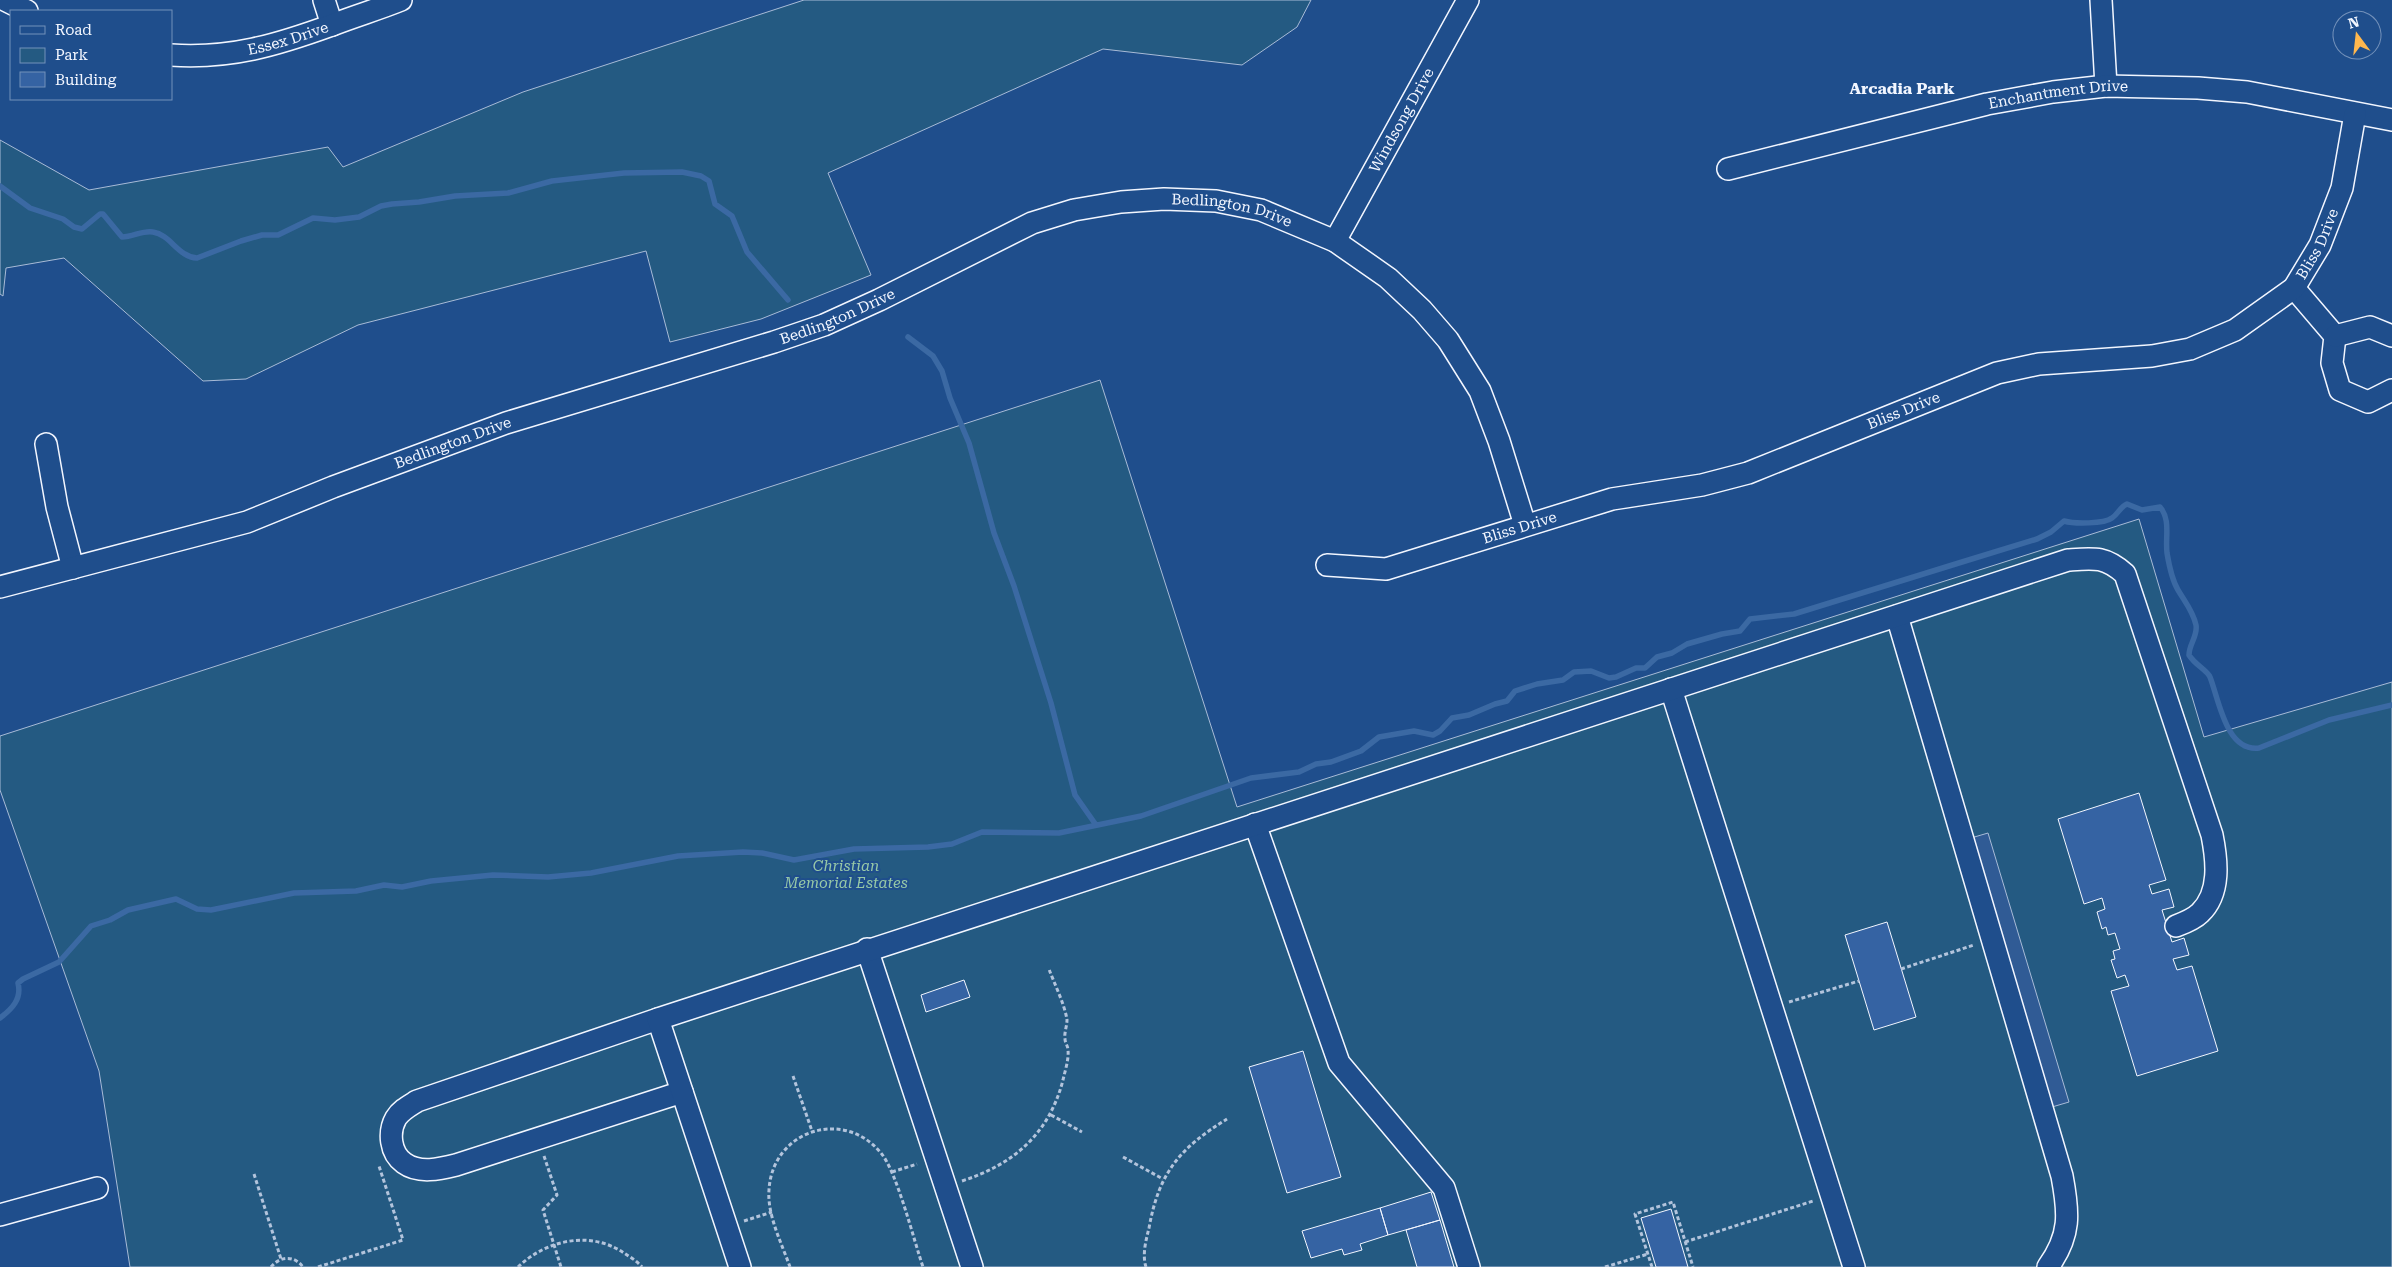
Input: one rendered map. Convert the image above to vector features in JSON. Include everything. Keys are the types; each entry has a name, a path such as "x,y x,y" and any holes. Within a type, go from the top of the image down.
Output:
{"street":[{"path":"5,0 25,10"},
{"path":"324,0 332,25"},
{"name":"Essex Drive","path":"172,55 199,57 239,53 282,43 401,0"},
{"name":"Windsong Drive","path":"1335,241 1468,0"},
{"path":"2101,0 2106,86"},
{"name":"Enchantment Drive","path":"1728,169 1988,104 2052,92 2106,86 2198,88 2247,92 2392,120"},
{"name":"Bliss Drive","path":"1328,565 1386,569 1612,499 1702,485 1748,473 1997,373 2039,364 2152,356 2190,349 2235,330 2294,288 2320,245 2342,188 2355,114"},
{"name":"Bedlington Drive","path":"0,587 247,522 333,486 506,423 774,342 824,325 880,300 1032,223 1074,210 1121,202 1164,198 1216,201 1261,210 1335,241 1388,278 1422,310 1448,340 1480,391 1499,441 1525,525"},
{"path":"2294,288 2335,336 2332,363 2340,390 2368,402 2392,390"},
{"path":"2335,336 2370,327 2392,336"},
{"path":"46,444 57,507 73,568"},
{"path":"682,1092 456,1166 435,1170 404,1164 396,1154 391,1130 400,1113 417,1101 658,1018 2068,560 2097,558 2113,563 2125,574 2212,835 2216,856 2216,877 2213,892 2200,914 2176,926"},
{"path":"1897,616 2062,1176 2068,1209 2066,1234 2057,1255 2048,1267"},
{"path":"1672,689 1854,1267"},
{"path":"1255,824 1339,1063 1444,1188 1469,1267"},
{"path":"867,949 972,1267"},
{"path":"658,1018 740,1267"},
{"path":"0,1215 97,1188"}],"path":[{"path":"1901,969 1992,939"},
{"path":"945,1187 985,1174 1012,1158 1029,1143 1051,1115 1059,1096 1068,1048 1065,1040 1067,1019 1049,969"},
{"path":"1772,1007 1859,981"},
{"path":"793,1076 812,1131"},
{"path":"1051,1115 1082,1132"},
{"path":"1146,1267 1146,1242 1152,1213 1163,1179 1188,1146 1228,1119"},
{"path":"790,1267 772,1212 768,1192 771,1172 780,1154 794,1140 812,1131 831,1128 851,1131 868,1140 883,1154 892,1172 922,1267"},
{"path":"538,1139 557,1195 543,1210 562,1267"},
{"path":"1123,1157 1163,1179"},
{"path":"892,1172 936,1158"},
{"path":"318,1267 402,1240 377,1160"},
{"path":"254,1174 281,1259"},
{"path":"1685,1242 1831,1195"},
{"path":"1652,1267 1635,1214 1673,1202 1693,1267"},
{"path":"726,1226 772,1212"},
{"path":"518,1267 531,1254 554,1244 587,1240 615,1247 642,1267"},
{"path":"1605,1267 1648,1254"},
{"path":"271,1267 281,1259 293,1259 303,1267"}],"green space":[{"path":"804,0 1311,0 1297,27 1242,65 1103,49 828,173 871,275 761,319 670,342 646,251 358,325 246,379 203,381 64,258 6,268 3,296 0,294 0,140 89,190 328,147 343,167 523,92"},
{"name":"Christian Memorial Estates","path":"1100,380 1237,807 2139,519 2204,737 2392,682 2392,1267 130,1267 99,1071 0,790 0,736"}],"shaded area":[{"path":"1988,833 2069,1102 2035,1112 1954,843"}],"building":[{"path":"2139,793 2166,880 2149,885 2152,894 2169,889 2174,907 2162,910 2172,942 2184,938 2189,955 2173,959 2177,970 2192,966 2218,1051 2137,1076 2111,991 2129,986 2125,975 2117,978 2111,960 2115,959 2113,951 2120,949 2115,933 2108,935 2106,927 2102,929 2097,912 2105,909 2102,898 2084,904 2058,819"},
{"path":"1887,922 1916,1017 1874,1030 1845,935"},
{"path":"964,980 970,997 926,1012 921,995"},
{"path":"1303,1051 1341,1177 1287,1193 1249,1067"},
{"path":"1431,1192 1440,1220 1388,1235 1380,1208"},
{"path":"1380,1208 1388,1235 1360,1244 1362,1250 1344,1255 1342,1249 1311,1258 1302,1231"},
{"path":"1671,1209 1688,1267 1656,1267 1641,1218"},
{"path":"1440,1220 1454,1267 1417,1267 1406,1230"}],"waterway":[{"path":"0,186 30,208 63,219 74,227 82,229 100,214 103,214 122,237 153,232 165,237 190,257 197,258 262,235 278,235 313,218 335,220 359,217 381,206 455,196 508,193 552,181 624,173 682,172 701,176 709,181 715,204 732,216 747,252 788,300"},
{"path":"908,337 933,356 942,371 950,398 969,443 994,533 1014,586 1051,703 1075,795 1096,825"},
{"path":"0,1018 15,1003 19,994 18,983 59,962 91,926 110,920 128,910 176,899 197,909 211,910 294,893 356,891 384,885 402,887 431,881 493,875 548,877 591,873 678,856 743,852 762,853 794,860 854,849 928,847 952,844 982,832 1059,833 1141,816 1251,778 1299,772 1316,764 1331,762 1361,751 1379,737 1414,731 1433,735 1440,731 1452,718 1469,715 1507,701 1515,691 1537,684 1563,680 1574,672 1591,671 1609,678 1616,677 1636,668 1645,668 1657,657 1672,653 1687,644 1740,631 1750,619 1794,614 2037,539 2051,532 2064,521 2089,523 2108,520 2127,504 2142,510 2160,507 2163,512 2167,523 2167,553 2171,572 2196,625 2196,633 2189,655 2210,677 2226,723 2231,733 2239,742 2248,747 2259,748 2329,720 2392,705"}],"district":[{"name":"Arcadia Park","path":"1902,88"}]}
